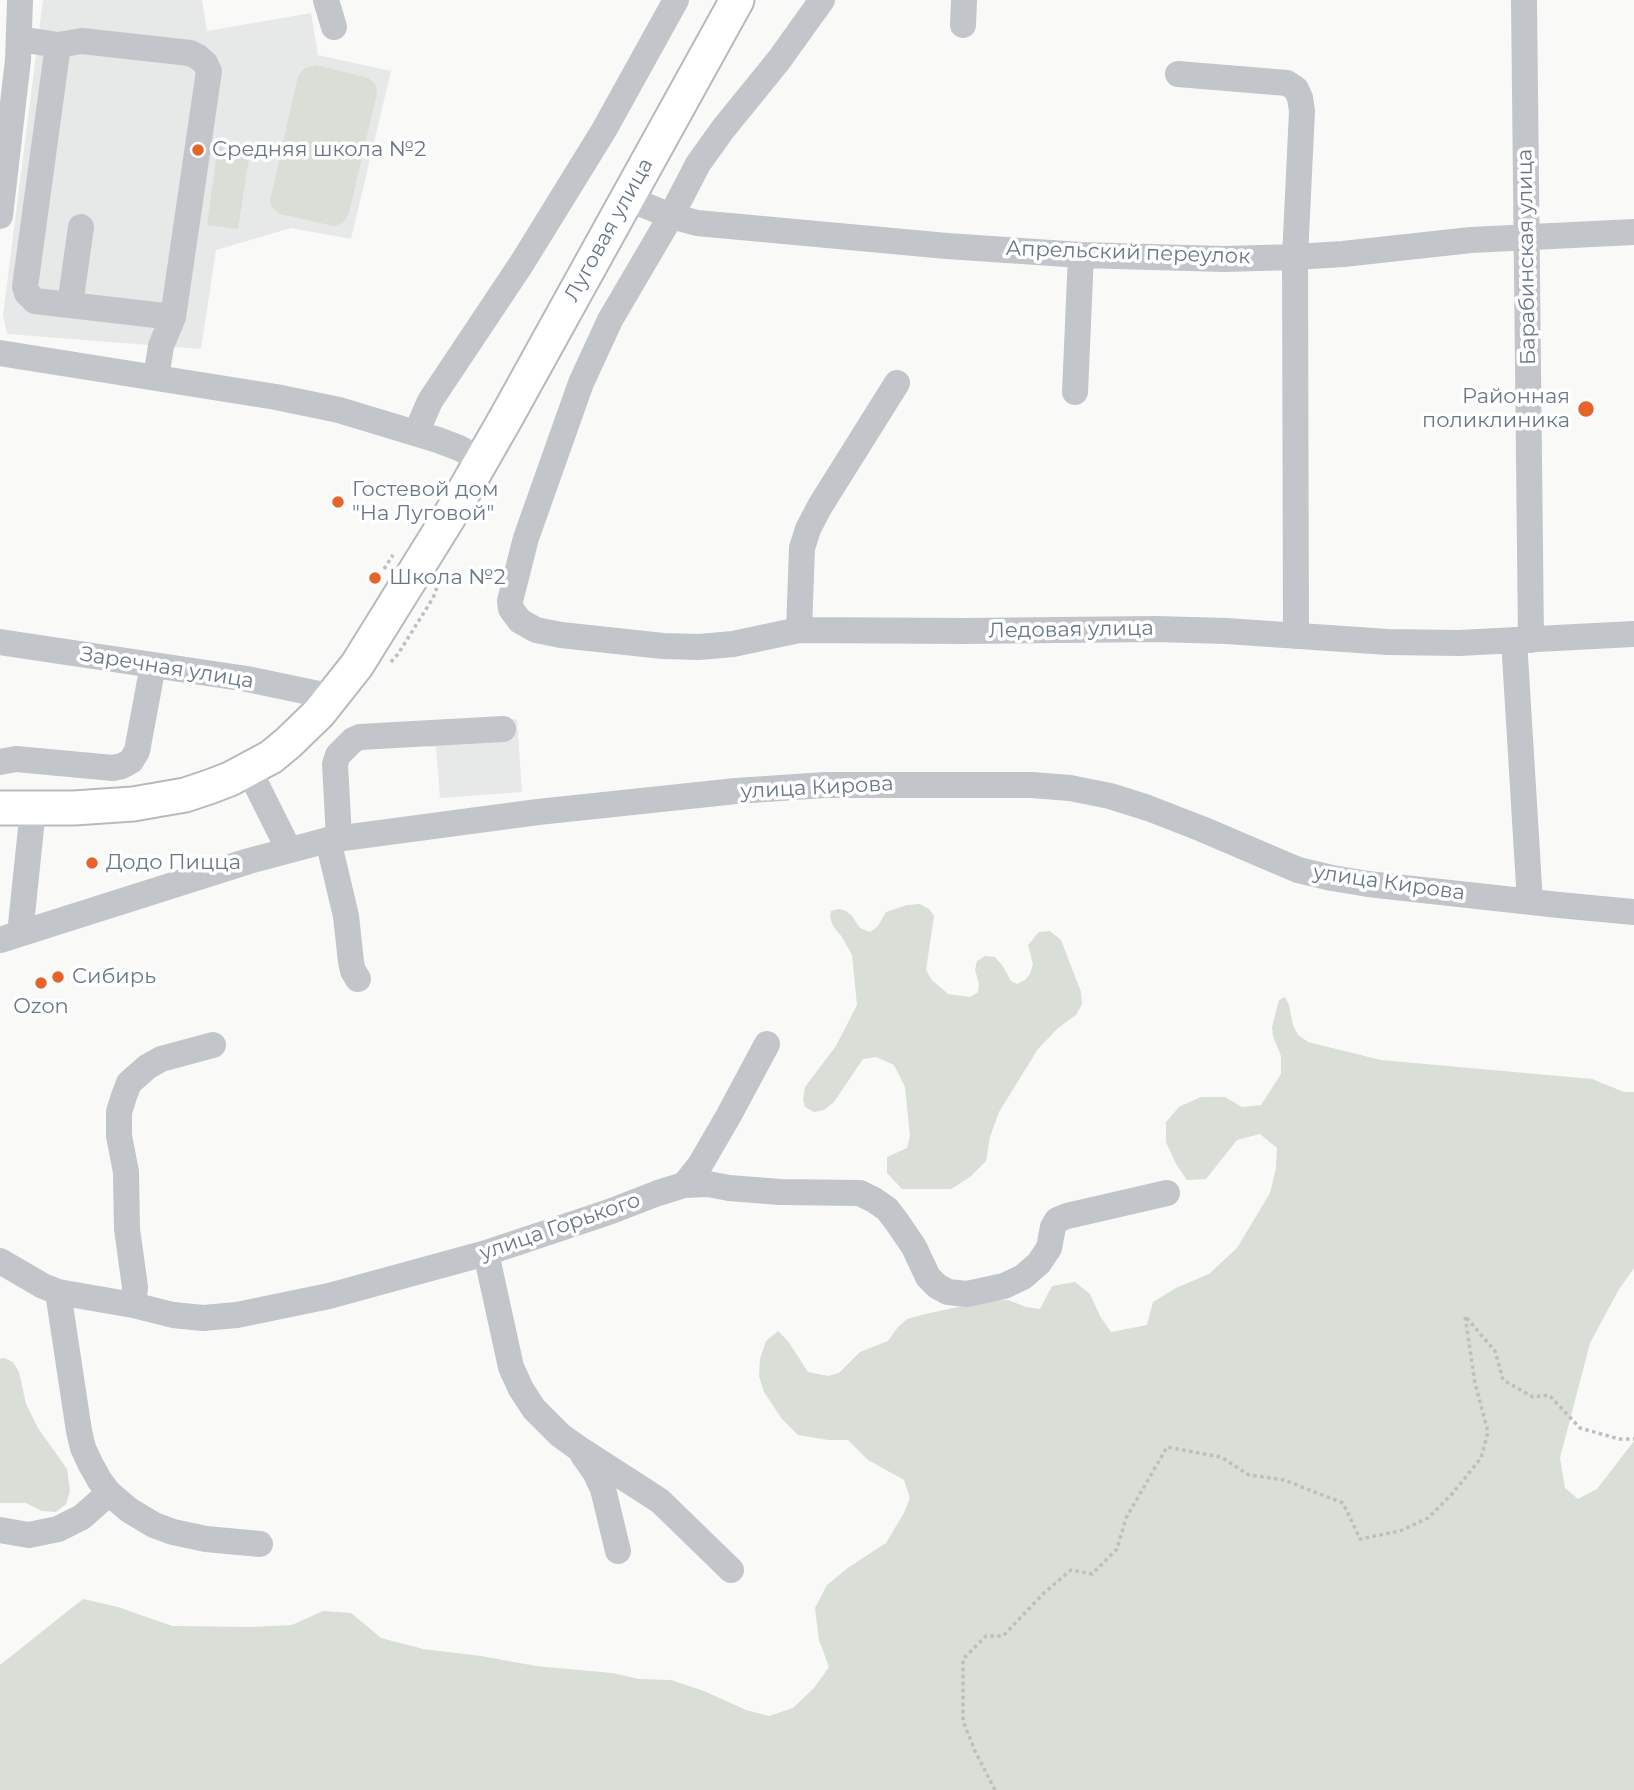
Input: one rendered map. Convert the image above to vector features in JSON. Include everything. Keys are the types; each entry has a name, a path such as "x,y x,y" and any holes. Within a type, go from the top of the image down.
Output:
{"main road":[{"name":"Луговая улица","path":"0,808 102,807 167,798 209,788 260,763 302,730 333,697 377,635 482,460 737,0"}],"street":[{"path":"0,216 8,80 19,39 20,0"},
{"path":"326,0 334,27"},
{"path":"416,432 430,401 523,263 604,130 676,0"},
{"path":"671,216 698,164 822,0"},
{"name":"Барабинская улица","path":"1524,0 1527,237 1522,640 1530,902"},
{"path":"19,39 58,45 82,41 190,53 205,63 209,71 173,317 161,346 156,378"},
{"path":"58,45 25,287 30,298 35,301 173,317"},
{"path":"1178,74 1287,83 1296,89 1300,98 1302,111 1295,257 1296,636"},
{"name":"Апрельский переулок","path":"627,198 671,216 697,223 947,246 1081,255 1224,259 1295,257 1471,240 1634,232"},
{"name":"Ледовая улица","path":"671,216 610,320 581,383 526,538 511,594 511,609 526,626 587,639 699,647 733,644 799,629 1156,629 1388,642 1459,643 1634,634"},
{"path":"70,305 80,227"},
{"path":"1075,392 1081,255"},
{"path":"0,353 317,405 416,432 482,460"},
{"path":"799,629 802,548 808,529 897,383"},
{"name":"Заречная улица","path":"0,642 247,679 333,697"},
{"path":"0,762 16,759 113,768 131,761 137,751 153,665"},
{"path":"359,979 351,962 334,839 335,764 338,755 353,740 360,737 503,729"},
{"path":"260,763 289,850"},
{"name":"улица Кирова","path":"10,937 249,861 334,839 538,812 736,791 825,785 1032,785 1070,788 1110,796 1148,808 1298,870 1332,878 1634,912"},
{"path":"10,937 12,895 33,809"},
{"path":"684,1185 706,1155 767,1044"},
{"path":"133,1305 135,1287 127,1229 127,1172 119,1136 119,1112 129,1083 147,1067 161,1059 213,1045"},
{"name":"улица Горького","path":"0,1261 58,1292 173,1315 203,1318 237,1315 329,1296 486,1253 658,1193 684,1185 708,1184 780,1192 860,1193 887,1209 914,1247 928,1277 937,1286 948,1292 967,1294 1004,1286 1023,1277 1040,1263 1049,1248 1057,1220 1167,1193"},
{"path":"486,1253 511,1367 534,1409 560,1435 660,1501 731,1570"},
{"path":"58,1292 83,1448 109,1493 129,1510 154,1525 173,1532 206,1539 260,1544"},
{"path":"578,1448 603,1489 618,1551"},
{"path":"0,1530 29,1535 58,1529 82,1517 109,1493"}],"path":[{"path":"382,572 395,552"},
{"path":"995,1790 963,1721 963,1659 986,1636 1003,1636 1044,1593 1071,1570 1092,1574 1117,1549 1126,1518 1167,1447 1221,1457 1249,1475 1284,1480 1342,1503 1360,1539 1401,1531 1428,1518 1481,1458 1488,1432 1475,1383 1465,1315 1495,1351 1503,1380 1533,1396 1549,1395 1580,1428 1634,1439"}],"shaded area":[{"name":"Средняя школа №2","path":"43,0 202,0 207,31 311,13 318,55 391,71 351,239 291,228 216,250 201,349 7,334 3,315"},
{"path":"316,65 368,78 375,84 377,93 349,213 343,223 334,226 280,214 270,201 298,76 305,68"},
{"path":"219,140 251,144 238,229 207,225"},
{"path":"517,719 522,792 440,798 436,747 429,747 428,726"},
{"path":"920,904 934,916 926,970 932,980 948,994 970,997 978,992 975,970 977,961 985,956 995,957 1011,981 1017,984 1025,980 1033,964 1028,945 1039,932 1050,931 1061,940 1081,992 1082,1004 1076,1015 1058,1028 1038,1049 999,1112 990,1137 986,1161 970,1177 951,1189 902,1189 887,1173 887,1157 907,1148 910,1136 905,1087 894,1065 876,1057 863,1059 834,1102 824,1110 814,1112 805,1107 803,1099 805,1087 836,1046 857,1005 852,955 833,926 831,911 846,911 860,928 870,932 878,926 886,912"},
{"path":"1285,997 1298,1035 1308,1042 1381,1060 1592,1079 1624,1092 1634,1092 1634,1268 1618,1291 1590,1343 1560,1458 1565,1488 1578,1499 1597,1489 1634,1441 1634,1790 0,1790 0,1665 83,1599 118,1607 172,1626 292,1625 323,1611 351,1613 381,1638 423,1649 536,1666 612,1673 639,1679 671,1680 746,1710 769,1716 793,1708 814,1688 829,1667 819,1640 815,1608 827,1585 886,1543 910,1498 904,1480 868,1460 848,1440 798,1435 782,1419 764,1392 759,1376 760,1359 766,1341 778,1331 788,1341 808,1372 828,1376 839,1373 860,1352 888,1341 907,1319 986,1301 1008,1300 1040,1309 1052,1286 1075,1282 1090,1294 1111,1332 1147,1325 1153,1302 1176,1288 1209,1274 1237,1248 1270,1193 1277,1148 1260,1134 1237,1140 1206,1179 1187,1180 1166,1142 1166,1122 1179,1107 1201,1097 1225,1097 1242,1107 1261,1105 1281,1074 1281,1056 1272,1027 1279,1000"},
{"path":"0,1359 13,1362 19,1372 26,1404 38,1428 67,1469 70,1491 66,1504 56,1512 42,1511 26,1503 0,1503"}],"place":[{"name":"Средняя школа №2","path":"198,150"},
{"name":"Районная поликлиника","path":"1586,409"},
{"name":"Гостевой дом \"На Луговой\"","path":"338,502"},
{"name":"Школа №2","path":"375,578"},
{"name":"Додо Пицца","path":"92,863"},
{"name":"Сибирь","path":"58,977"},
{"name":"Ozon","path":"41,983"}]}
